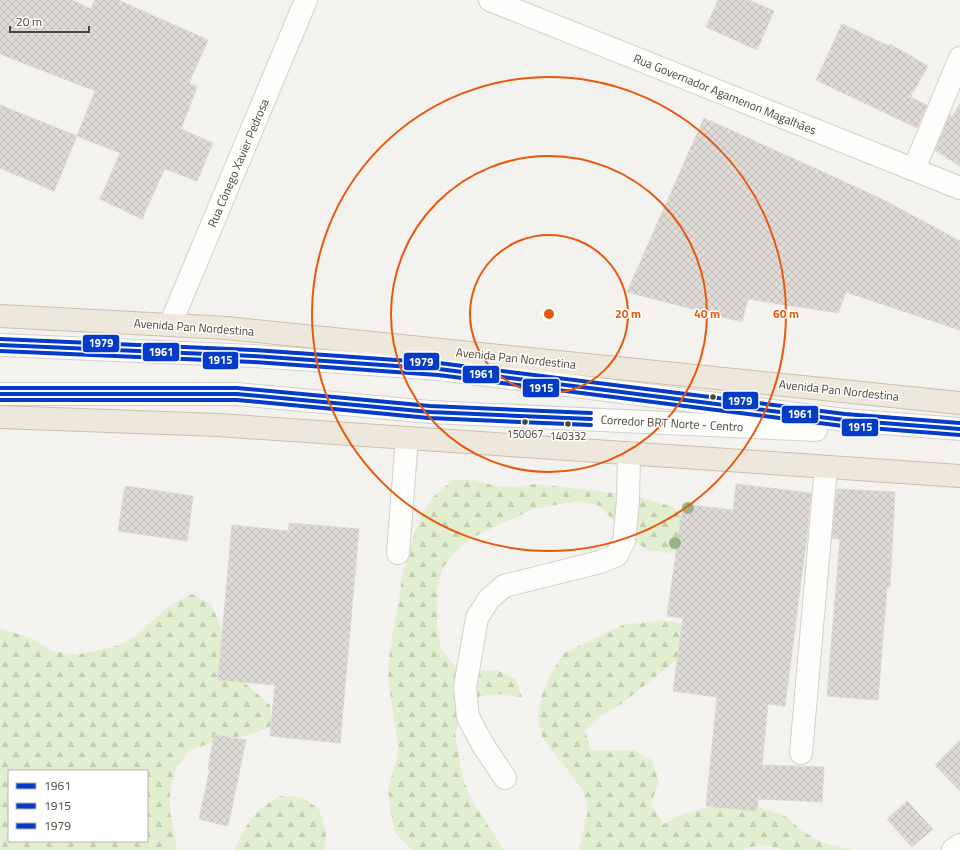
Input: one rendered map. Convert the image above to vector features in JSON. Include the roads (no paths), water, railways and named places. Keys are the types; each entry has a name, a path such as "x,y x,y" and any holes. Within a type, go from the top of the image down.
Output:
{"highway":[{"name":"Avenida Pan Nordestina","path":"0,316 227,328 960,403"},
{"path":"0,417 155,421 960,476"}],"street":[{"name":"Rua Cônego Xavier Pedrosa","path":"170,325 306,0"},
{"name":"Rua Governador Agamenon Magalhães","path":"490,0 960,188"},
{"path":"914,169 960,58"},
{"name":"Corredor BRT Norte - Centro","path":"0,345 253,356 439,369 844,420 960,429"},
{"name":"Corredor BRT Norte - Centro","path":"0,394 237,394 430,412 796,428 960,441"},
{"path":"398,553 407,438"},
{"path":"506,778 483,745 468,717 465,687 477,618 489,599 504,586 600,562 617,555 624,542 628,501 629,453"},
{"path":"801,753 826,466"},
{"path":"953,850 960,845"}],"place":[{"name":"150067","path":"525,422"},
{"name":"140332","path":"568,424"}]}
